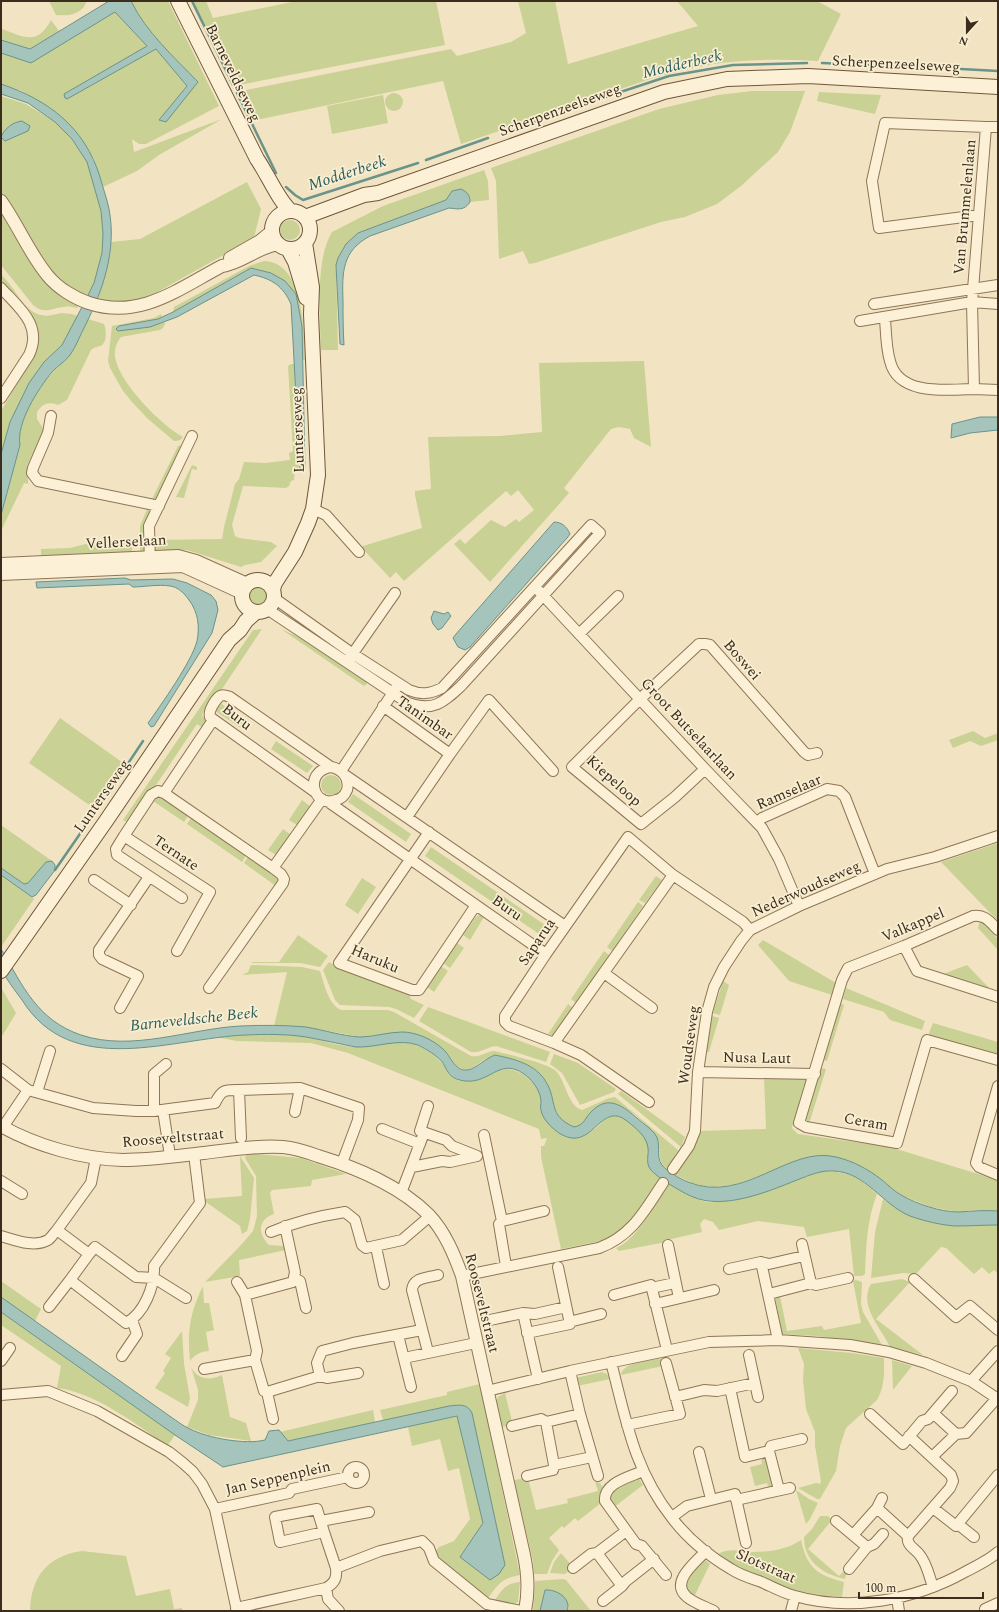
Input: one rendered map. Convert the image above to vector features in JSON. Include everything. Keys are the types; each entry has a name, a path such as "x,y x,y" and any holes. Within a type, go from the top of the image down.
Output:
{"main road":[{"name":"Barneveldseweg","path":"178,1 257,160 282,200 291,211"},
{"name":"Scherpenzeelseweg","path":"308,227 364,195 378,193 664,92 727,79 808,76 998,87"},
{"name":"Barneveldseweg","path":"257,160 259,172 274,205 276,218"},
{"path":"291,211 296,212 308,227 297,248 279,242 272,227 276,218 283,213 291,211"},
{"name":"Lunterseweg","path":"1,971 229,640 234,626 258,596 275,583 295,552 308,523 313,509 318,475 312,287 308,227"},
{"name":"Lunterseweg","path":"279,242 295,262 312,314"}],"street":[{"path":"979,215 879,228 872,180 885,123 986,126"},
{"name":"Van Brummelenlaan","path":"974,389 972,302 986,126 998,127"},
{"path":"1,201 34,256 49,277 65,291 80,300 101,307 119,309 138,307 158,300 222,266 227,260 260,241 279,242"},
{"path":"874,304 998,285"},
{"path":"1,288 31,324 34,337 32,349 29,355 1,398"},
{"path":"860,321 885,318 972,302 998,304"},
{"path":"885,318 890,362 895,373 902,380 911,385 926,388 998,390"},
{"path":"51,416 48,433 32,473 38,481 159,506"},
{"path":"149,562 148,529 192,436"},
{"path":"313,509 326,515 359,552"},
{"path":"591,525 600,533 462,685 446,700 428,707 408,703 392,693 347,663 258,596 409,690 418,693 431,693 442,688 591,525"},
{"name":"Vellerselaan","path":"1,574 149,562 178,556 189,558 258,596"},
{"name":"Vellerselaan","path":"1,564 149,562"},
{"name":"Groot Butselaarlaan","path":"535,587 705,770 762,828 779,859 798,906"},
{"path":"347,663 394,593"},
{"path":"579,634 618,596"},
{"name":"Boswei","path":"640,699 699,644 705,644 710,646 804,752 808,755 817,753"},
{"name":"Tanimbar","path":"339,771 399,683"},
{"name":"Buru","path":"546,954 213,720 209,714 219,697 222,695 230,697 566,926"},
{"name":"Kiepeloop","path":"640,699 572,767 640,824 676,797 705,770"},
{"name":"Tanimbar","path":"407,817 489,700 553,772"},
{"name":"Tanimbar","path":"383,706 450,754"},
{"path":"164,794 213,720"},
{"path":"325,768 339,771 347,780 346,792 338,800 321,797 314,780 316,775 325,768"},
{"name":"Ramselaar","path":"757,823 762,818 827,789 839,792 845,797 875,874"},
{"path":"182,898 117,856 116,849 124,836 151,795 158,791 273,868 281,874 284,879 283,884 209,988"},
{"path":"273,868 321,797"},
{"path":"411,858 429,832"},
{"name":"Ternate","path":"124,836 210,892 177,951"},
{"name":"Nederwoudseweg","path":"628,837 673,875 743,922 750,930 798,906 888,869 934,857 998,836"},
{"name":"Saparua","path":"628,837 546,954 505,1016 505,1022 509,1026 581,1055 649,1102"},
{"name":"Haruku","path":"411,858 339,963 412,990 419,990 476,905"},
{"path":"554,1043 673,875"},
{"path":"120,1008 138,976 102,960 99,955 99,950 149,877"},
{"path":"94,880 131,905"},
{"name":"Valkappel","path":"842,980 848,968 973,916 980,915 986,918 998,930"},
{"name":"Woudseweg","path":"673,1169 689,1146 696,1131 698,1072 707,1012 714,987 724,967 750,930"},
{"path":"904,946 917,971 998,997"},
{"path":"604,973 652,1008"},
{"name":"Ceram","path":"842,980 815,1074 799,1123 806,1127 897,1143 927,1040 998,1060"},
{"path":"2,1126 33,1091 50,1051"},
{"path":"166,1064 154,1074 158,1111 170,1156"},
{"path":"1,1069 33,1091 93,1108 136,1111 158,1111 215,1103 219,1094 224,1091 300,1088 359,1108 358,1120 342,1163"},
{"name":"Nusa Laut","path":"698,1072 815,1074"},
{"path":"998,1086 976,1164 998,1176"},
{"path":"295,1112 300,1088"},
{"path":"239,1090 241,1138"},
{"path":"428,1106 420,1130 424,1133 446,1140 452,1146 477,1156"},
{"name":"Rooseveltstraat","path":"2,1126 50,1147 96,1158 124,1160 241,1148 283,1147 306,1152 359,1170 401,1193 430,1216 455,1256 462,1276 526,1563 528,1597 525,1611"},
{"path":"382,1129 420,1144"},
{"path":"401,1193 424,1133"},
{"path":"484,1135 502,1221 499,1224 506,1266"},
{"path":"70,1280 126,1323 132,1320 150,1295 154,1278 154,1266 200,1203 194,1154"},
{"path":"412,1167 442,1161 450,1162 489,1154"},
{"path":"1,1236 16,1241 36,1244 49,1240 91,1183 96,1158"},
{"path":"1,1181 22,1194"},
{"path":"462,1276 599,1248 609,1244 625,1235 640,1217 663,1183"},
{"path":"502,1221 544,1211"},
{"path":"271,1232 285,1226 322,1216 345,1212 355,1220 362,1245 366,1248 402,1240 430,1216"},
{"path":"245,1295 292,1282 295,1272 285,1226"},
{"path":"57,1230 90,1254"},
{"path":"668,1244 679,1298"},
{"path":"802,1244 811,1284"},
{"path":"376,1246 384,1284"},
{"path":"48,1307 95,1247 136,1277 154,1278 186,1298"},
{"path":"729,1269 762,1262 769,1264 804,1256"},
{"path":"762,1262 778,1340"},
{"path":"558,1267 569,1322"},
{"path":"428,1352 412,1290 413,1284 416,1280 438,1275"},
{"path":"294,1278 300,1281 306,1308"},
{"path":"769,1294 811,1284 816,1285 848,1278"},
{"path":"914,1279 956,1317 970,1306 998,1330"},
{"path":"237,1282 245,1295 257,1351 255,1360 273,1419"},
{"path":"651,1288 675,1283"},
{"path":"614,1295 651,1285 667,1350"},
{"path":"655,1304 714,1290"},
{"path":"490,1320 523,1313 535,1314 566,1307"},
{"path":"523,1313 538,1379"},
{"path":"527,1332 570,1324 569,1322 601,1314"},
{"path":"122,1356 137,1334 132,1320"},
{"path":"320,1376 317,1363 322,1351 353,1343 422,1330"},
{"path":"398,1335 411,1387"},
{"path":"487,1391 570,1371 709,1342 778,1340 850,1346 889,1352 926,1363 971,1381 997,1398 966,1433 956,1434 933,1456"},
{"path":"404,1358 476,1343"},
{"path":"1,1361 10,1348"},
{"path":"971,1381 998,1351"},
{"path":"749,1355 758,1397"},
{"path":"204,1369 255,1360"},
{"name":"Slotstraat","path":"611,1362 634,1449 643,1471 655,1492 684,1533 732,1570 795,1596 816,1601 845,1604 897,1598 933,1587 955,1578 996,1557"},
{"path":"627,1425 680,1414 666,1363"},
{"path":"570,1371 580,1414 598,1476"},
{"path":"266,1392 320,1376 327,1378 358,1373"},
{"path":"675,1397 704,1390 717,1391 755,1383"},
{"path":"730,1388 745,1457 769,1451"},
{"path":"1,1395 48,1391 96,1411 169,1452 193,1472 202,1484 215,1509 237,1610 326,1588 332,1585 337,1577 336,1568 317,1509 275,1517 280,1542 324,1532"},
{"path":"870,1414 903,1444 922,1421 928,1419 952,1391"},
{"path":"933,1413 956,1434"},
{"path":"512,1426 541,1419 546,1422 580,1414"},
{"path":"527,1476 552,1470 554,1465 546,1422"},
{"path":"910,1436 952,1475 953,1481 950,1488 908,1536 907,1540 909,1545 919,1554 924,1562 933,1587"},
{"path":"779,1490 769,1451 771,1446 802,1439"},
{"path":"699,1452 711,1499"},
{"path":"554,1465 592,1457"},
{"path":"643,1471 613,1485 604,1496 607,1506 636,1544 642,1546 666,1575"},
{"path":"958,1524 998,1475"},
{"name":"Jan Seppenplein","path":"215,1509 289,1493 292,1489 348,1477"},
{"path":"736,1500 790,1488"},
{"path":"672,1517 687,1506 735,1494 746,1543"},
{"path":"853,1535 877,1508 882,1498"},
{"path":"877,1508 908,1536"},
{"path":"933,1508 956,1526 958,1524 974,1537"},
{"path":"321,1521 369,1512"},
{"path":"836,1521 867,1547"},
{"path":"573,1568 591,1554 598,1553 626,1531"},
{"path":"849,1569 867,1547 874,1544 883,1534"},
{"path":"336,1568 380,1552 422,1541 429,1548 434,1561 484,1608 521,1611"},
{"path":"706,1551 683,1576 681,1586 686,1596 712,1611"},
{"path":"598,1553 622,1586"},
{"path":"603,1601 654,1559"},
{"path":"326,1588 328,1599 339,1611"},
{"path":"791,1611 795,1596"},
{"path":"897,1598 899,1611"},
{"path":"984,1610 998,1603"}],"green space":[{"path":"49,1 87,1 82,9 74,14 56,15"},
{"path":"131,1 168,1 219,106 146,144 139,144 132,139 134,152 222,119 159,155 137,171 103,187 94,159 78,134 60,116 22,91 1,84 1,53 31,62 115,12 147,46 64,94 67,99 156,49 187,86 159,120 198,82 152,34"},
{"path":"191,1 206,1 213,18 297,1 436,1 445,45 234,86"},
{"path":"518,1 555,1 568,64 698,26 677,1 817,1 841,14 818,61 752,60 713,64 682,71 650,79 461,144 443,81 251,121 236,92 451,49 457,56 511,42 526,33"},
{"path":"51,20 59,31 30,49 1,40 2,29 23,37 30,37 41,34"},
{"path":"752,91 805,91 790,132 778,152 741,186 717,204 685,217 661,222 535,263 529,264 523,251 499,259 496,181 491,168 659,109 718,95"},
{"path":"819,92 881,95 875,114 817,101"},
{"path":"394,93 400,96 403,102 400,108 394,111 388,108 385,102 388,96"},
{"path":"383,95 388,123 332,134 327,106"},
{"path":"1,96 26,104 55,122 72,139 87,162 101,211 103,234 102,253 94,283 88,294 82,293 68,285 52,271 1,193"},
{"path":"484,170 488,181 489,200 470,202 470,198 448,199 358,233 346,244 338,258 336,265 338,350 321,350 321,273 323,257 332,232 383,206"},
{"path":"247,182 261,209 254,238 154,294 140,299 120,302 98,299 110,254 111,242 140,239"},
{"path":"1,213 33,266 42,278 65,299 78,306 77,308 67,307 41,310 37,308 1,265"},
{"path":"290,220 297,223 300,230 297,237 290,240 283,237 280,230 283,223"},
{"path":"264,261 277,264 287,273 294,285 302,316 305,360 302,360 302,326 296,294 251,268 173,312 174,307 249,266"},
{"path":"1,275 6,279 24,304 35,313 46,316 66,313 78,316 62,345 44,362 29,383 10,422 1,454 1,411 36,352 39,338 35,322 1,281"},
{"path":"161,314 162,317 158,319 119,326 150,327 164,322 165,324 160,330 121,337 116,348 115,358 120,371 134,393 165,424 174,432 183,437 177,441 174,441 148,419 132,402 123,391 110,368 108,361 112,326 154,318"},
{"path":"88,319 104,324 106,334 105,340 102,345 91,350 67,400 58,405 52,403 46,404 37,412 37,419 44,430 27,466 29,467 28,484 24,483 1,531 1,515 20,445 21,427 29,406 47,379 70,355"},
{"path":"644,361 651,447 634,438 630,429 619,427 611,429 564,488 569,493 490,582 454,544 460,539 465,544 491,520 505,527 516,519 519,522 534,510 518,490 511,496 506,491 404,581 396,572 390,578 362,548 363,546 422,528 415,491 431,489 428,437 500,436 542,432 539,363"},
{"path":"294,364 300,471 295,470 294,480 291,481 289,486 286,488 243,486 232,525 235,536 239,538 271,542 277,546 261,562 241,567 187,550 155,551 155,540 222,539 235,484 239,479 244,462 266,463 290,460 289,453 293,451 288,366"},
{"path":"185,444 156,501 151,501 178,446"},
{"path":"192,465 197,467 197,470 192,469 184,498 176,497"},
{"path":"148,507 152,512 144,529 145,551 140,551 140,526"},
{"path":"132,540 132,552 41,556 41,549 70,548 97,541"},
{"path":"258,584 266,587 269,595 266,603 258,606 250,603 247,595 250,587"},
{"path":"262,629 222,689 216,693 208,704 202,715 206,722 203,728 197,724 156,785 151,788 128,823 123,820 253,630"},
{"path":"281,629 312,643 367,682 367,684 364,686"},
{"path":"220,703 249,722 244,730 215,711"},
{"path":"60,718 126,765 95,809 29,763"},
{"path":"973,731 985,738 998,733 998,740 981,746 970,741 953,748 949,740"},
{"path":"276,741 313,766 307,773 271,749"},
{"path":"327,775 335,775 341,781 341,789 335,795 327,795 321,789 321,781"},
{"path":"353,794 411,834 406,842 348,802"},
{"path":"161,798 188,816 184,822 153,801"},
{"path":"302,800 310,806 297,825 289,820"},
{"path":"191,818 246,855 242,862 187,824"},
{"path":"1,825 52,861 46,862 28,883 24,884 1,868"},
{"path":"283,829 290,834 276,855 268,850"},
{"path":"998,843 998,921 941,862"},
{"path":"431,847 548,927 542,936 425,856"},
{"path":"248,857 277,876 278,882 276,886 244,863"},
{"path":"1,875 34,899 1,947"},
{"path":"656,876 662,880 645,903 639,900"},
{"path":"362,878 376,887 358,914 345,905"},
{"path":"638,902 643,906 612,951 607,947"},
{"path":"479,915 484,917 470,940 463,935"},
{"path":"980,920 998,939 998,950 978,928"},
{"path":"298,935 328,956 320,967 300,963 252,963 279,962"},
{"path":"763,940 836,983 832,995 789,981 758,945"},
{"path":"457,943 464,948 450,968 443,963"},
{"path":"604,951 609,955 576,1003 571,999"},
{"path":"329,962 336,966 408,992 411,999 424,1005 414,1018 389,1007 340,1005 335,1000 323,970"},
{"path":"251,965 302,967 320,971 330,998 341,1010 388,1010 471,1056 477,1056 495,1051 545,1065 557,1072 570,1099 577,1108 582,1110 609,1098 615,1097 678,1150 667,1169 662,1164 658,1141 655,1136 636,1116 622,1108 597,1108 581,1124 577,1127 572,1127 561,1120 546,1082 541,1075 526,1064 517,1061 489,1058 483,1060 472,1068 465,1070 456,1066 444,1050 434,1042 403,1032 361,1037 306,1027 274,1026 287,972 242,975 248,972"},
{"path":"967,965 992,991 943,974"},
{"path":"441,966 448,971 434,992 427,987"},
{"path":"723,981 729,985 720,1015 713,1013"},
{"path":"846,988 925,1021 922,1030 890,1020 884,1012 843,999"},
{"path":"2,989 16,1013 1,1038 1,990"},
{"path":"839,1003 844,1005 827,1061 823,1060"},
{"path":"568,1004 573,1008 554,1036 548,1034"},
{"path":"428,1007 550,1052 546,1062 496,1046 477,1052 471,1052 419,1021"},
{"path":"712,1016 719,1018 709,1052 706,1052"},
{"path":"933,1023 998,1042 998,1056 930,1037 929,1033"},
{"path":"246,1035 298,1036 351,1047 364,1047 402,1042 409,1043 430,1052 444,1065 450,1076 462,1081 480,1079 499,1070 514,1070 527,1077 536,1086 541,1098 541,1111 543,1115 554,1129 565,1137 573,1138 585,1135 610,1116 621,1117 626,1120 645,1137 648,1145 648,1164 650,1169 661,1178 630,1224 606,1240 561,1249 541,1157 541,1146 544,1146 547,1138 541,1139 539,1129 348,1053 311,1043 237,1041 216,1037"},
{"path":"554,1054 578,1063 616,1089 614,1092 580,1105 562,1073 550,1064"},
{"path":"821,1068 826,1069 809,1124 805,1122"},
{"path":"764,1078 805,1079 807,1081 807,1085 804,1085 792,1128 798,1134 890,1147 998,1180 998,1211 972,1210 958,1212 931,1207 901,1195 865,1168 846,1160 773,1171 734,1185 715,1187 699,1186 675,1175 699,1131 766,1129"},
{"path":"621,1091 685,1137 681,1147 618,1094"},
{"path":"247,1153 301,1158 346,1174 312,1180 311,1186 272,1190 270,1193 274,1214 264,1220 261,1232 265,1241 269,1245 285,1246 286,1250 239,1260 240,1276 205,1282 253,1231 257,1216 256,1176 245,1158"},
{"path":"240,1156 254,1178 250,1219 247,1231 242,1234 240,1226 203,1200 242,1196"},
{"path":"821,1171 838,1172 852,1176 864,1183 877,1194 869,1223 865,1274 862,1276 854,1276 849,1229 807,1237 804,1227 758,1221 719,1230 713,1222 704,1219 700,1224 702,1232 667,1240 666,1242 619,1251 616,1248 624,1244 646,1220 669,1183 693,1197 708,1202 716,1202 762,1192"},
{"path":"883,1199 906,1213 930,1222 954,1226 998,1225 998,1274 994,1270 989,1274 982,1267 974,1274 946,1248 941,1247 916,1274 903,1273 871,1278 875,1232"},
{"path":"902,1279 910,1282 876,1319 923,1355 890,1347 869,1308 867,1300 871,1284"},
{"path":"856,1280 862,1282 861,1304 863,1312 882,1345 817,1336 782,1334 775,1297 780,1296 787,1331 822,1326 824,1330 861,1323 853,1281"},
{"path":"1,1281 41,1309 35,1321 1,1297"},
{"path":"203,1286 204,1303 209,1303 214,1330 206,1332 209,1351 198,1354 190,1361 190,1322"},
{"path":"1,1312 175,1435 168,1445 100,1402 71,1391 57,1388 61,1366 1,1325"},
{"path":"182,1331 184,1364 190,1398 188,1407 155,1388 165,1373 163,1371 171,1358 165,1354"},
{"path":"798,1348 852,1353 884,1358 884,1380 880,1395 877,1400 846,1428 840,1446 836,1471 820,1499 817,1499 798,1488 816,1483 820,1484 821,1481 815,1446 815,1432 806,1409 803,1380 804,1364"},
{"path":"661,1358 663,1366 621,1375 623,1370 632,1364"},
{"path":"892,1360 912,1366 893,1390"},
{"path":"191,1367 197,1375 201,1377 209,1379 222,1375 230,1417 246,1423 251,1441 209,1435 187,1427 198,1400 198,1390"},
{"path":"602,1372 607,1374 610,1379 577,1386 575,1378"},
{"path":"480,1384 520,1575 501,1582 488,1598 440,1560 436,1551 439,1547 454,1541 470,1519 459,1468 448,1471 440,1439 412,1446 408,1427 457,1416 483,1523 460,1557 505,1565 472,1413 449,1406 383,1420 380,1410 447,1395 447,1392"},
{"path":"505,1393 513,1425 502,1427 496,1401 498,1397"},
{"path":"373,1410 375,1422 287,1441 280,1432"},
{"path":"761,1457 766,1459 773,1487 769,1490 767,1483 755,1486 750,1467 762,1464"},
{"path":"597,1477 598,1483 600,1483 603,1488 600,1496 601,1503 578,1521 575,1518 564,1528 562,1526 549,1538 559,1550 552,1561 547,1574 534,1574 533,1561 514,1480 528,1478 536,1510 568,1503 567,1499 598,1491 594,1478"},
{"path":"638,1477 643,1485 613,1508 610,1504 610,1495 616,1488"},
{"path":"796,1490 818,1503 806,1524"},
{"path":"820,1516 828,1516 832,1520 808,1549 839,1576 845,1570 847,1571 845,1579 822,1570 811,1560 807,1553 804,1537 812,1529"},
{"path":"801,1540 806,1557 814,1568 826,1576 844,1582 842,1597 804,1592 768,1582 744,1571 718,1554 730,1550 752,1552 771,1551 790,1546"},
{"path":"82,1551 126,1556 136,1596 170,1589 174,1609 182,1608 182,1611 30,1611 34,1588 43,1570 50,1563 59,1558"},
{"path":"561,1553 573,1567 565,1574 550,1573 554,1562"},
{"path":"704,1559 710,1564 694,1597 686,1589 686,1581"},
{"path":"566,1580 591,1611 567,1611 569,1607 545,1590 540,1611 533,1611 535,1581"},
{"path":"520,1582 518,1602 513,1604 495,1600 505,1587"}],"water":[{"path":"109,1 131,1 152,34 198,82 166,122 159,120 187,86 156,49 67,99 65,98 64,94 147,46 115,12 31,63 1,53 1,40 30,49"},
{"path":"1,84 35,98 63,118 75,130 85,144 100,177 107,201 111,224 111,240 107,269 92,312 72,352 46,379 29,407 21,427 20,445 1,515 1,454 10,422 29,383 44,362 62,345 94,283 102,253 103,234 101,211 87,162 72,139 55,122 28,103 1,94"},
{"path":"22,121 30,126 28,131 5,141 1,137 10,126"},
{"path":"461,189 469,196 470,202 465,207 461,209 449,208 370,236 354,248 346,263 344,272 344,345 340,344 336,265 338,258 346,244 358,233 446,200 452,191"},
{"path":"251,268 271,273 285,281 296,294 302,326 305,468 300,471 291,304 281,288 276,284 272,281 254,275 177,317 150,327 118,331 116,329 119,326 158,319"},
{"path":"980,417 998,417 998,430 970,433 951,438 952,424"},
{"path":"554,522 562,524 566,527 570,534 567,538 470,647 465,650 458,647 453,638 456,634"},
{"path":"125,578 131,580 173,579 187,583 211,595 216,601 218,610 212,633 154,726 151,727 148,723 183,671 197,641 198,619 187,597 178,589 165,585 133,587 129,584 37,588 36,582"},
{"path":"434,611 444,614 448,612 451,616 442,628 438,630 433,624 431,618"},
{"path":"52,861 55,865 55,870 36,895 32,897 1,875 1,868 24,884 28,883 46,862"},
{"path":"1,949 24,989 42,1011 66,1029 81,1035 100,1040 140,1040 220,1028 264,1025 306,1027 360,1037 397,1032 413,1033 439,1045 456,1066 463,1070 473,1068 495,1055 524,1063 542,1076 550,1089 556,1112 560,1118 574,1127 583,1123 590,1113 604,1103 616,1104 622,1107 655,1134 658,1141 659,1158 662,1165 674,1175 688,1182 709,1187 728,1186 747,1181 801,1159 818,1156 836,1157 866,1169 901,1195 929,1207 952,1212 998,1211 998,1225 955,1226 938,1224 915,1218 900,1211 865,1183 855,1177 834,1171 825,1171 806,1176 772,1190 745,1198 718,1202 693,1197 668,1184 651,1170 648,1164 648,1148 646,1140 627,1121 618,1116 611,1116 584,1135 576,1138 567,1137 559,1133 544,1118 541,1108 541,1099 537,1089 529,1078 519,1071 511,1068 504,1069 474,1081 456,1079 451,1076 441,1060 435,1055 418,1045 410,1043 403,1042 356,1047 299,1036 261,1034 125,1049 95,1047 68,1040 43,1025 22,1000 2,970"},
{"path":"1,1297 182,1425 216,1438 247,1442 265,1440 269,1431 279,1430 288,1441 449,1406 465,1406 472,1413 505,1565 499,1574 490,1580 460,1557 483,1523 457,1416 223,1467 175,1435 1,1312"},
{"path":"545,1590 554,1591 562,1595 567,1602 567,1611 540,1611"}],"waterway":[{"name":"Modderbeek","path":"192,1 233,85"},
{"name":"Modderbeek","path":"566,110 669,76 733,65 807,63"},
{"name":"Modderbeek","path":"822,63 950,68"},
{"name":"Modderbeek","path":"961,69 998,71"},
{"name":"Modderbeek","path":"237,93 276,173"},
{"name":"Modderbeek","path":"501,134 554,115"},
{"name":"Modderbeek","path":"426,160 488,138"},
{"name":"Modderbeek","path":"286,187 303,200 418,163"},
{"path":"107,795 143,741"},
{"path":"55,870 84,828"}],"water label":[{"name":"Barneveldsche Beek","path":"194,1019"}]}
